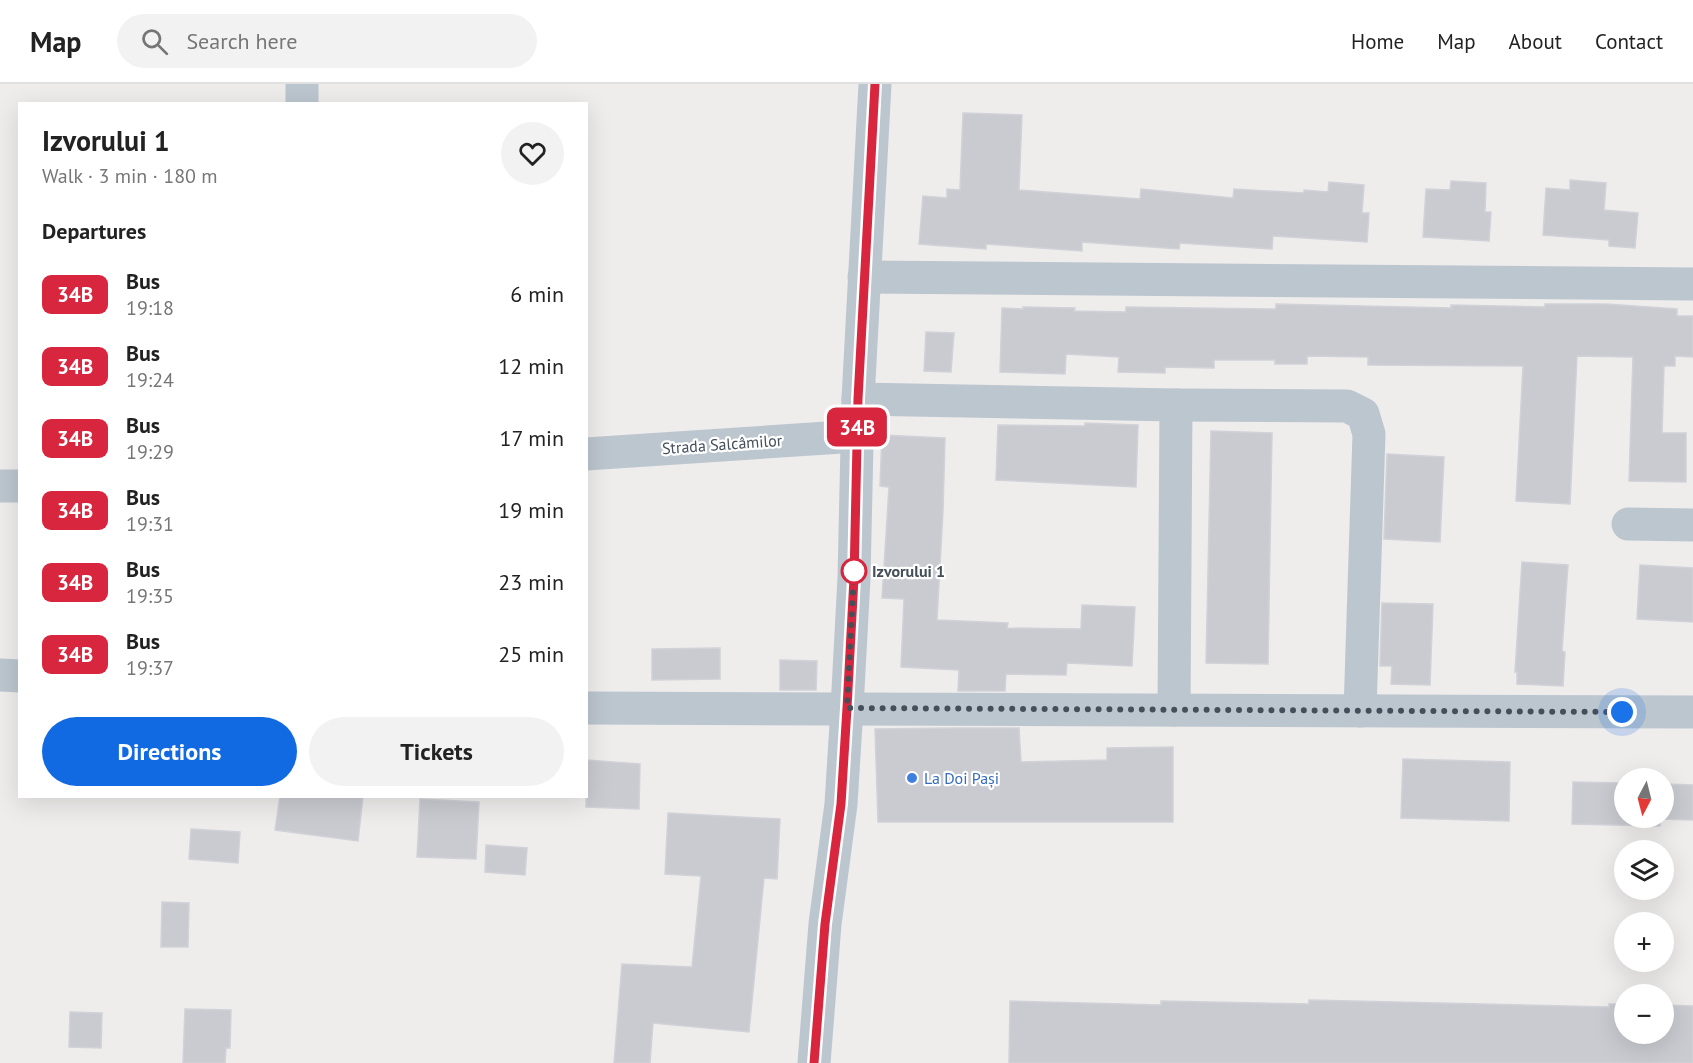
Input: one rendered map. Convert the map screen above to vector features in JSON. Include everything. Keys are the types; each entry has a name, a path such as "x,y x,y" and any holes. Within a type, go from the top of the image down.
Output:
{"street":[{"path":"302,84 302,102"},
{"path":"814,1063 825,924 841,804 847,708 854,578 858,399 875,84"},
{"path":"864,277 1693,284"},
{"path":"858,399 1347,406 1362,414 1369,434 1360,711"},
{"path":"1174,710 1176,405"},
{"name":"Strada Salcâmilor","path":"588,454 857,436"},
{"path":"0,486 18,486"},
{"path":"1628,524 1693,525"},
{"path":"0,675 18,676"},
{"path":"588,708 1693,712"}],"building":[{"path":"963,113 1022,115 1019,190 1140,199 1141,189 1233,198 1234,189 1304,193 1304,190 1328,192 1329,182 1364,185 1362,213 1369,213 1367,242 1273,236 1272,249 1180,243 1179,249 1082,242 1082,251 986,244 986,249 919,244 923,196 947,198 947,189 960,190"},
{"path":"1570,180 1606,183 1604,210 1638,213 1635,248 1609,246 1609,240 1543,235 1546,188 1570,190"},
{"path":"1451,181 1486,183 1485,212 1491,212 1489,241 1423,237 1426,189 1450,190"},
{"path":"1276,304 1451,308 1451,305 1545,307 1545,304 1606,304 1677,309 1677,316 1693,316 1693,357 1675,356 1675,366 1664,366 1662,433 1686,433 1686,482 1629,481 1633,357 1577,356 1570,504 1516,501 1523,366 1368,365 1368,357 1307,356 1307,364 1275,364 1275,360 1214,360 1214,368 1165,367 1165,373 1118,372 1119,357 1066,354 1065,374 1000,372 1002,308 1075,308 1074,311 1126,312 1126,307 1276,309"},
{"path":"926,332 954,333 951,372 924,371"},
{"path":"1085,423 1138,425 1136,487 996,480 998,425 1085,426"},
{"path":"1211,431 1272,433 1268,664 1206,663"},
{"path":"882,435 945,438 937,620 1008,623 1007,628 1081,629 1082,605 1135,607 1132,666 1067,663 1066,675 1006,674 1005,691 958,691 959,670 901,667 904,599 882,598 889,487 880,486"},
{"path":"1387,454 1444,457 1440,542 1384,539"},
{"path":"1522,562 1568,565 1562,651 1565,652 1563,686 1517,684 1517,672 1515,672"},
{"path":"1640,565 1693,568 1693,622 1637,619"},
{"path":"1382,603 1433,604 1430,685 1391,684 1392,666 1380,666"},
{"path":"720,648 720,679 652,680 652,649"},
{"path":"780,660 817,661 816,690 780,690"},
{"path":"1019,728 1021,762 1107,760 1107,748 1173,747 1173,822 878,822 875,729"},
{"path":"1403,759 1510,762 1509,821 1401,818"},
{"path":"588,760 640,764 639,809 586,807"},
{"path":"1573,782 1614,783 1614,825 1572,824"},
{"path":"1674,784 1693,785 1693,820 1674,819"},
{"path":"280,798 363,798 358,841 275,830"},
{"path":"420,799 479,802 476,859 417,857"},
{"path":"668,813 780,819 777,879 764,878 749,1032 653,1023 650,1063 614,1063 622,964 692,967 701,876 665,874"},
{"path":"191,829 240,832 238,863 189,859"},
{"path":"486,845 527,848 525,875 485,872"},
{"path":"162,902 189,903 188,947 161,947"},
{"path":"1309,1000 1609,1007 1609,1004 1614,1004 1614,1044 1674,1044 1674,1005 1693,1006 1693,1063 1009,1063 1010,1001 1161,1005 1161,1001 1309,1004"},
{"path":"185,1009 231,1010 230,1048 226,1048 225,1063 183,1063"},
{"path":"70,1012 102,1013 101,1048 69,1047"}],"bus line":[{"name":"34B","path":"814,1063 825,924 841,804 847,708 854,578 858,399 875,84"}],"place":[{"name":"Izvorului 1","path":"854,571"},
{"name":"La Doi Pași","path":"912,778"}],"route":[{"path":"854,571 847,708 1622,712"}]}
